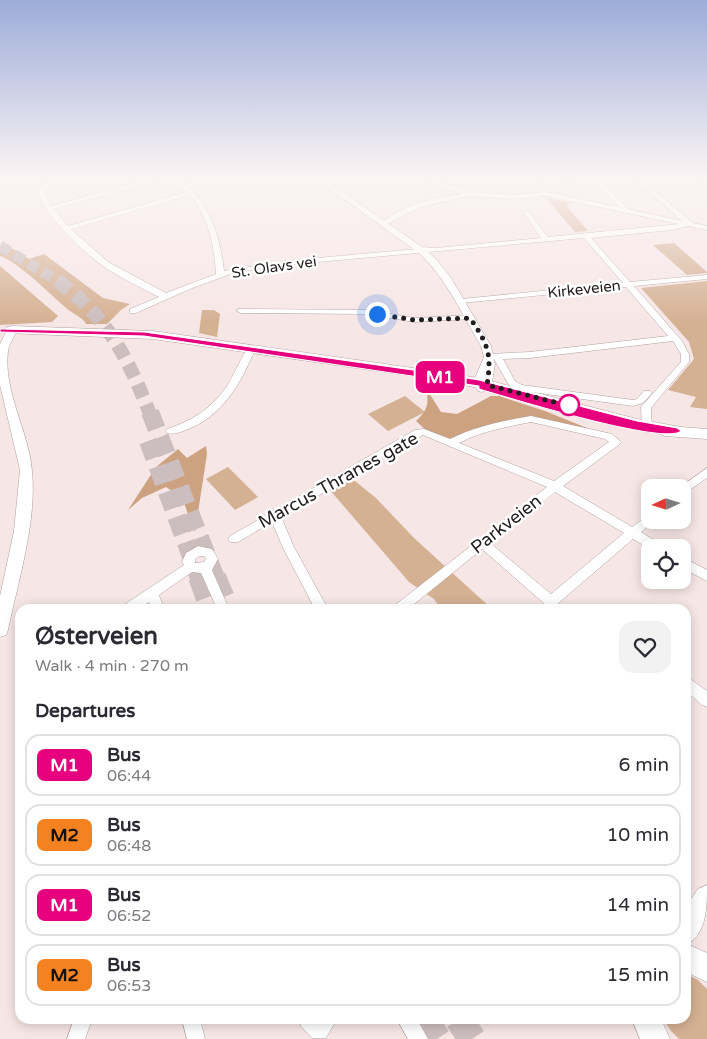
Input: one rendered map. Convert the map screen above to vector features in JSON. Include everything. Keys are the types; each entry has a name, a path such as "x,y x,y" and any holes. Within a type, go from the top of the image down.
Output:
{"main road":[{"path":"6,331 144,334 411,372 480,385 593,418 707,434"},
{"path":"691,923 707,898"},
{"path":"691,960 707,968"},
{"path":"645,1024 645,1039"},
{"path":"648,1024 655,1039"}],"street":[{"path":"66,225 94,256 104,263 162,295 169,296"},
{"path":"68,228 77,225"},
{"path":"212,225 218,248 220,275"},
{"path":"386,225 422,251 442,272 493,357 512,383 520,388 633,403 640,401 647,393"},
{"path":"536,225 546,240"},
{"name":"St. Olavs vei","path":"133,312 220,275 252,267 546,240 677,225"},
{"path":"586,236 675,338 686,359 677,373 648,404 646,411 647,427"},
{"name":"Kirkeveien","path":"461,301 707,277"},
{"path":"241,311 368,312 414,320 470,318"},
{"path":"0,630 23,517 26,481 24,460 2,370 6,331"},
{"path":"493,357 675,338"},
{"path":"171,431 187,427 226,396 244,367 251,350"},
{"path":"480,385 493,357"},
{"name":"Parkveien","path":"405,604 553,485 616,442 608,436 531,419 496,425 470,433 452,442"},
{"name":"Marcus Thranes gate","path":"234,539 274,514 419,432 431,433 553,485 643,539"},
{"path":"691,484 707,472"},
{"path":"274,514 289,548 319,604"},
{"path":"482,544 551,602 641,526"},
{"path":"201,551 208,552 212,556 210,564 204,568 197,570 191,567 188,562 190,556 201,551"},
{"path":"135,604 191,567"},
{"path":"691,567 707,576"},
{"path":"204,568 221,604"},
{"path":"152,592 156,604"},
{"path":"691,686 707,700"},
{"path":"76,1039 81,1024"},
{"path":"192,1024 196,1039"},
{"path":"313,1024 319,1031 324,1024"},
{"path":"410,1024 420,1039"}],"shaded area":[{"path":"569,225 583,225 588,231 575,232"},
{"path":"674,243 707,273 687,275 653,245"},
{"path":"0,248 13,249 29,259 44,254 103,298 130,304 107,324 86,324 24,271 0,256"},
{"path":"0,266 58,316 52,322 0,325"},
{"path":"707,281 707,409 690,407 696,397 668,390 694,359 689,342 641,288"},
{"path":"202,310 214,310 220,314 217,337 199,333"},
{"path":"426,388 441,412 457,414 491,396 499,396 545,411 587,428 519,420 452,442 427,431 416,421 427,406"},
{"path":"405,396 425,412 388,431 368,414"},
{"path":"206,446 207,454 195,532 182,498 166,487 142,498 128,510 156,467 178,449 187,458"},
{"path":"228,467 258,497 235,510 206,479"},
{"path":"350,477 376,498 414,538 487,604 438,604 434,599 409,582 329,489"},
{"path":"691,976 698,980 707,989 707,1039 679,1039 666,1024 691,1024"}],"tunnel":[{"path":"0,246 60,282"},
{"path":"58,281 90,310 115,340 150,414"},
{"path":"150,412 216,578"},
{"path":"148,441 199,578"},
{"path":"199,577 209,604"},
{"path":"215,577 226,603"},
{"path":"427,1024 437,1039"},
{"path":"462,1024 472,1039"}],"bus line":[{"name":"M1","path":"0,331 144,334 420,373 479,383 637,424 677,431 647,430 612,423 482,388"}],"route":[{"path":"377,314 414,320 470,318 483,338 488,351 490,364 487,385 569,405"}]}
